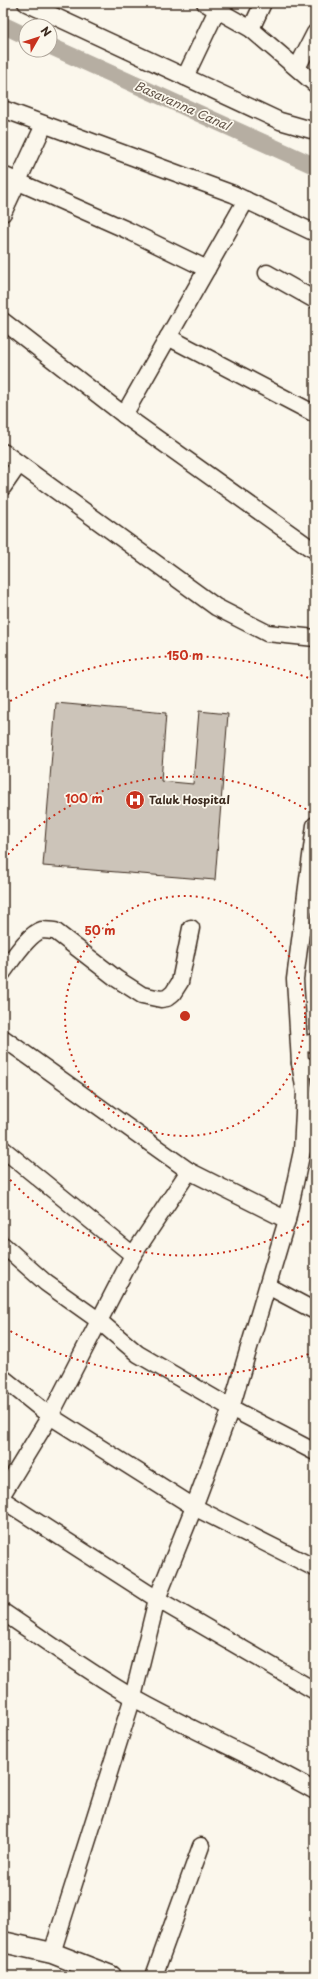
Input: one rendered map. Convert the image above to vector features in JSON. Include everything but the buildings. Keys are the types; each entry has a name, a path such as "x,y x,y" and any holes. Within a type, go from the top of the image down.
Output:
{"main road":[{"path":"3,1942 52,1953 106,1975"}],"street":[{"path":"26,3 280,121 315,131"},
{"path":"251,29 262,3"},
{"path":"185,77 211,6 251,29 315,84"},
{"path":"297,68 315,33"},
{"path":"3,109 233,194 315,233"},
{"path":"3,212 10,178 44,125"},
{"path":"10,178 207,269"},
{"path":"124,415 246,200"},
{"path":"267,273 315,300"},
{"path":"3,321 124,415 315,550"},
{"path":"168,337 315,414"},
{"path":"3,452 216,606 267,633 315,638"},
{"path":"3,487 19,464"},
{"path":"52,1953 133,1697 157,1599 194,1507 231,1408 287,1220 302,1151 305,1093 300,1063 307,1044 295,979 311,887 315,825"},
{"path":"3,972 28,940 36,933 42,930 55,931 118,979 142,995 152,998 167,998 173,993 180,982 191,928"},
{"path":"3,1038 189,1171 287,1220"},
{"path":"300,1063 315,1070"},
{"path":"3,1149 133,1255"},
{"path":"3,1492 50,1416 98,1320 133,1255 189,1171"},
{"path":"3,1246 46,1283 98,1320 138,1354 231,1408 315,1452"},
{"path":"268,1286 315,1311"},
{"path":"3,1378 50,1416 194,1507 315,1568"},
{"path":"3,1500 157,1599 315,1691"},
{"path":"3,1612 99,1677 133,1697 315,1791"},
{"path":"154,1976 201,1846"}],"waterway":[{"name":"Basavanna Canal","path":"3,25 18,32"},
{"name":"Basavanna Canal","path":"58,50 315,166"}],"place":[{"name":"Taluk Hospital","path":"135,800"}]}
